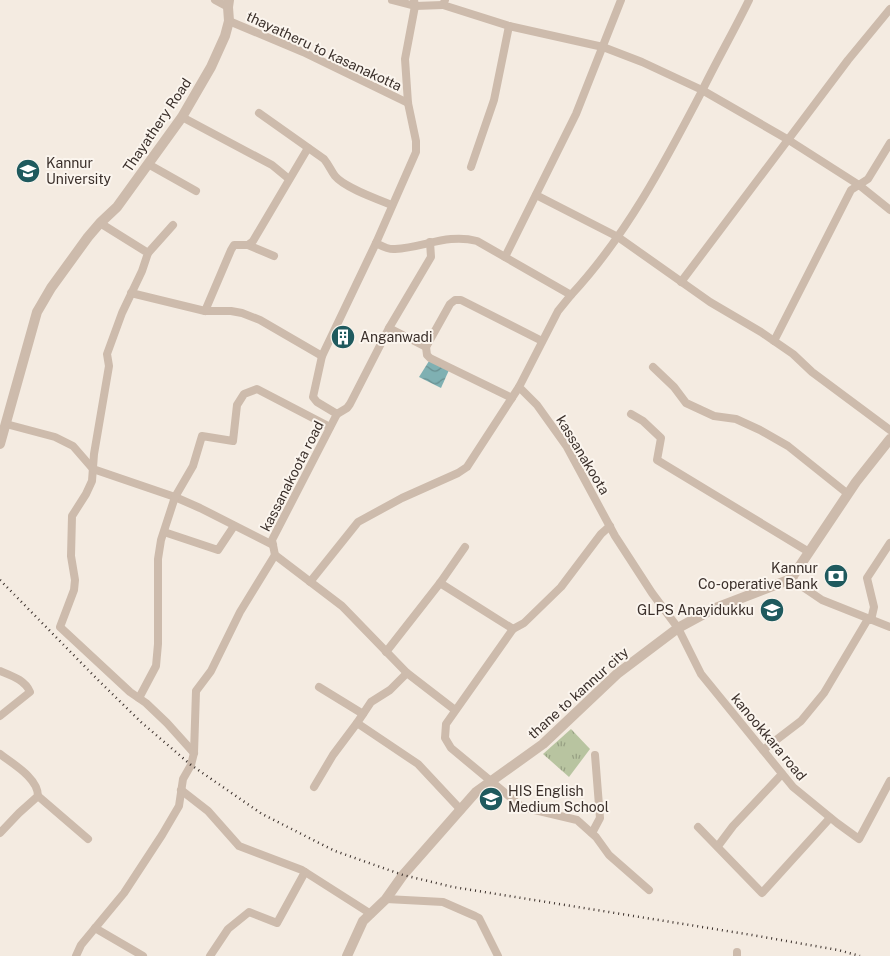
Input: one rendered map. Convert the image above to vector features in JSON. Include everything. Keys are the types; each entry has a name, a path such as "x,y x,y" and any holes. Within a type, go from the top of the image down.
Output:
{"street":[{"path":"215,0 229,4"},
{"path":"392,0 425,5 444,3 509,26 603,47 642,62 702,90 788,139 859,185 890,210"},
{"path":"504,257 576,114 621,0"},
{"path":"310,582 358,522 402,498 458,473 467,467 519,387 558,311 588,277 618,237 671,150 747,1"},
{"name":"kassanakoota road","path":"275,555 272,540 337,414 317,402 313,397 322,356 376,243 416,152 416,141 408,103 405,59 414,3"},
{"name":"Thayathery Road","path":"0,444 37,312 50,288 100,223 116,207 182,117 211,67 225,36 229,21 229,4"},
{"path":"681,282 859,46 890,9"},
{"name":"thayatheru to kasanakotta","path":"229,21 304,52 408,103"},
{"path":"471,167 494,100 509,26"},
{"path":"259,113 324,160 331,167 334,175 344,183 392,205"},
{"path":"182,117 272,165 290,179"},
{"path":"774,341 851,190 868,179 890,143"},
{"path":"248,245 253,241 308,148"},
{"path":"148,164 196,192"},
{"path":"536,195 618,237 710,302 793,354 812,372 890,430"},
{"path":"100,223 148,253"},
{"path":"173,225 148,253 142,272 131,293 107,354 109,366 94,454 92,481 72,516 71,556 75,580 74,590 60,627 167,723 194,753"},
{"path":"376,243 394,250 451,238 477,241 571,295"},
{"path":"337,414 350,404 389,328 431,257 430,242"},
{"path":"205,311 234,245 248,245 274,256"},
{"path":"131,293 205,311 231,311 260,320 322,356"},
{"path":"512,398 430,358 427,355 426,347 450,304 455,300 461,300 542,341"},
{"path":"389,328 426,347"},
{"path":"653,366 674,387 686,403 714,416 736,419 767,434 788,446 848,494"},
{"name":"kassanakoota","path":"519,387 538,405 567,447 610,526 652,593 678,628"},
{"path":"139,698 156,666 158,644 158,558 164,532 175,497 192,466 202,436 233,441 237,405 244,394 258,388 330,427"},
{"path":"631,414 643,421 661,438 657,460 809,552"},
{"path":"6,424 55,438 73,446 93,469 175,497 273,545"},
{"path":"890,439 848,494 791,579 822,600 890,627"},
{"path":"164,532 218,550 234,526"},
{"path":"610,526 601,534 561,587 524,623 513,629 446,724 445,738 450,748 522,807 577,820 592,833 609,855 649,890"},
{"path":"762,750 801,721 824,693 869,619 874,607 867,578 890,543"},
{"path":"386,652 440,583 464,547"},
{"path":"76,956 81,945 124,893 179,806 183,779 191,765 194,753 196,691 210,671 240,612 275,555 342,606 407,673 455,710"},
{"name":"thane to kannur city","path":"347,956 363,921 386,898 403,875 476,792 543,744 617,674 678,628 712,609 791,579"},
{"path":"440,583 513,629"},
{"name":"kanookkara road","path":"678,628 701,674 793,787 830,818 860,839 890,781"},
{"path":"0,671 13,676 27,685 30,692 0,716"},
{"path":"314,787 371,702 394,686 407,673"},
{"path":"319,687 363,714"},
{"path":"357,723 418,764 461,810"},
{"path":"0,754 34,783 38,790 38,796 0,833"},
{"path":"592,833 600,818 595,755"},
{"path":"718,846 733,826 782,774"},
{"path":"181,790 208,811 239,846 305,872 371,914"},
{"path":"38,796 88,839"},
{"path":"698,827 762,893 830,818"},
{"path":"210,956 228,929 250,912 277,923 305,872"},
{"path":"386,898 443,902 476,916 486,931 498,956"},
{"path":"95,928 143,956"}],"green space":[{"path":"571,729 590,749 569,777 543,754"}],"water":[{"path":"429,361 449,370 441,388 419,377"}],"railway":[{"path":"0,580 141,722 191,765 262,814 335,851 403,875 453,887 752,935 838,950 860,956"}],"place":[{"name":"Kannur University","path":"28,171"},
{"name":"Anganwadi","path":"343,337"},
{"name":"Kannur Co-operative Bank","path":"836,576"},
{"name":"GLPS Anayidukku","path":"772,610"},
{"name":"HIS English Medium School","path":"491,799"}]}
